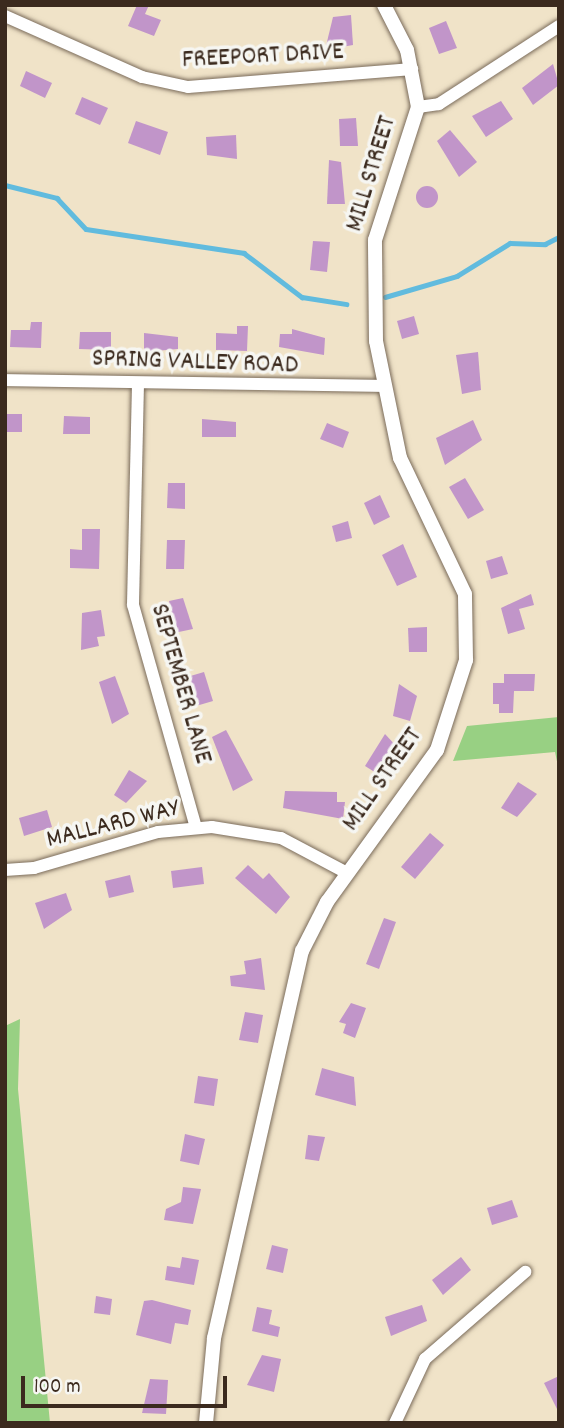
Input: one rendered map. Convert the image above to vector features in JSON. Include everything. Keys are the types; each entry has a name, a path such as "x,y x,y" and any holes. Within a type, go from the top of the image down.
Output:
{"street":[{"name":"MILL STREET","path":"206,1423 214,1338 295,972 310,933 347,873 438,750 460,691 467,644 462,584 406,474 382,386 375,240 418,107 412,69 384,5"},
{"name":"FREEPORT DRIVE","path":"5,16 142,77 187,88 412,69"},
{"path":"418,107 439,104 559,26"},
{"name":"SPRING VALLEY ROAD","path":"5,380 382,386"},
{"name":"SEPTEMBER LANE","path":"138,384 133,605 196,827"},
{"name":"MALLARD WAY","path":"5,870 196,827 281,838 347,873"},
{"path":"395,1423 428,1356 525,1272"}],"green space":[{"path":"559,717 559,771 555,752 453,761 467,726"},
{"path":"20,1019 18,1089 50,1423 5,1423 5,1026"}],"building":[{"path":"137,5 149,5 145,14 161,20 154,36 128,26"},
{"path":"351,15 353,45 325,50 333,17"},
{"path":"446,21 457,48 439,54 429,28"},
{"path":"553,64 559,85 533,105 522,88"},
{"path":"26,71 52,83 45,98 20,86"},
{"path":"82,97 108,108 100,125 75,114"},
{"path":"501,101 513,119 486,137 472,116"},
{"path":"356,118 358,146 340,146 339,119"},
{"path":"136,121 168,132 160,155 128,143"},
{"path":"450,130 477,162 459,177 437,141"},
{"path":"236,135 237,159 207,155 206,137"},
{"path":"329,160 341,162 345,204 327,204"},
{"path":"427,186 435,189 438,197 435,205 427,208 419,205 416,197 419,189"},
{"path":"313,241 330,242 327,272 310,270"},
{"path":"414,316 419,334 402,339 397,321"},
{"path":"31,322 42,322 41,348 10,347 11,330 30,330"},
{"path":"237,326 248,326 247,351 216,350 216,333 237,334"},
{"path":"292,329 325,338 324,355 279,347 280,334 292,334"},
{"path":"80,332 111,332 111,350 79,349"},
{"path":"144,333 178,337 178,349 144,352"},
{"path":"478,352 481,390 462,394 456,355"},
{"path":"5,414 22,414 22,432 5,432"},
{"path":"64,416 90,417 90,434 63,434"},
{"path":"202,419 236,422 236,437 202,437"},
{"path":"473,420 482,440 445,465 436,438"},
{"path":"327,423 349,432 343,448 320,439"},
{"path":"465,478 484,510 468,519 449,487"},
{"path":"168,483 185,483 185,509 167,508"},
{"path":"380,495 390,517 374,525 364,503"},
{"path":"348,521 352,538 336,542 332,526"},
{"path":"82,529 100,529 99,569 70,568 70,549 82,550"},
{"path":"167,540 185,540 184,569 166,569"},
{"path":"403,544 417,577 397,586 382,555"},
{"path":"502,556 508,574 491,579 486,561"},
{"path":"531,594 534,605 519,609 525,629 508,634 501,608"},
{"path":"183,598 193,629 174,633 169,601"},
{"path":"101,610 105,636 97,637 99,646 81,650 82,613"},
{"path":"427,627 427,652 409,652 408,628"},
{"path":"204,672 213,701 196,706 187,677"},
{"path":"504,674 535,674 534,691 514,691 513,713 499,713 499,704 493,704 493,683 504,683"},
{"path":"115,676 129,714 112,724 99,682"},
{"path":"399,684 417,696 410,721 393,716"},
{"path":"226,730 253,780 233,791 212,737"},
{"path":"385,734 398,748 381,776 365,766"},
{"path":"129,770 147,781 126,803 114,795"},
{"path":"518,782 537,794 517,817 501,808"},
{"path":"285,791 337,792 337,802 345,802 343,819 283,808"},
{"path":"47,810 52,827 24,836 19,818"},
{"path":"430,833 444,845 415,879 401,867"},
{"path":"248,865 263,879 269,873 290,897 276,914 235,878"},
{"path":"202,867 204,884 173,888 171,871"},
{"path":"130,875 134,892 109,898 105,881"},
{"path":"66,893 72,910 44,929 35,903"},
{"path":"384,918 396,922 379,969 366,964"},
{"path":"261,958 265,990 231,986 230,976 246,974 244,961"},
{"path":"351,1003 366,1008 355,1038 343,1033 346,1024 339,1022"},
{"path":"245,1012 263,1015 258,1043 239,1040"},
{"path":"322,1068 354,1077 356,1106 315,1095"},
{"path":"198,1076 218,1079 214,1106 194,1103"},
{"path":"185,1134 205,1139 199,1165 180,1161"},
{"path":"308,1135 325,1137 319,1161 305,1159"},
{"path":"183,1187 201,1189 193,1224 164,1220 166,1209 181,1202"},
{"path":"512,1200 518,1217 492,1225 487,1208"},
{"path":"272,1245 288,1249 283,1273 266,1269"},
{"path":"182,1257 199,1260 194,1285 165,1280 167,1266 180,1268"},
{"path":"461,1257 471,1270 443,1295 432,1280"},
{"path":"96,1296 112,1299 110,1315 94,1313"},
{"path":"152,1300 191,1310 188,1325 175,1323 171,1344 136,1335 144,1301"},
{"path":"422,1305 427,1321 391,1336 385,1317"},
{"path":"257,1307 272,1310 269,1324 280,1327 278,1337 252,1331"},
{"path":"262,1355 281,1359 274,1392 247,1385"},
{"path":"559,1376 559,1413 544,1383"},
{"path":"150,1379 168,1380 166,1414 142,1413"}],"waterway":[{"path":"5,185 57,198 86,229 244,253 302,297 346,304"},
{"path":"385,297 457,276 510,243 545,244 559,237"}]}
